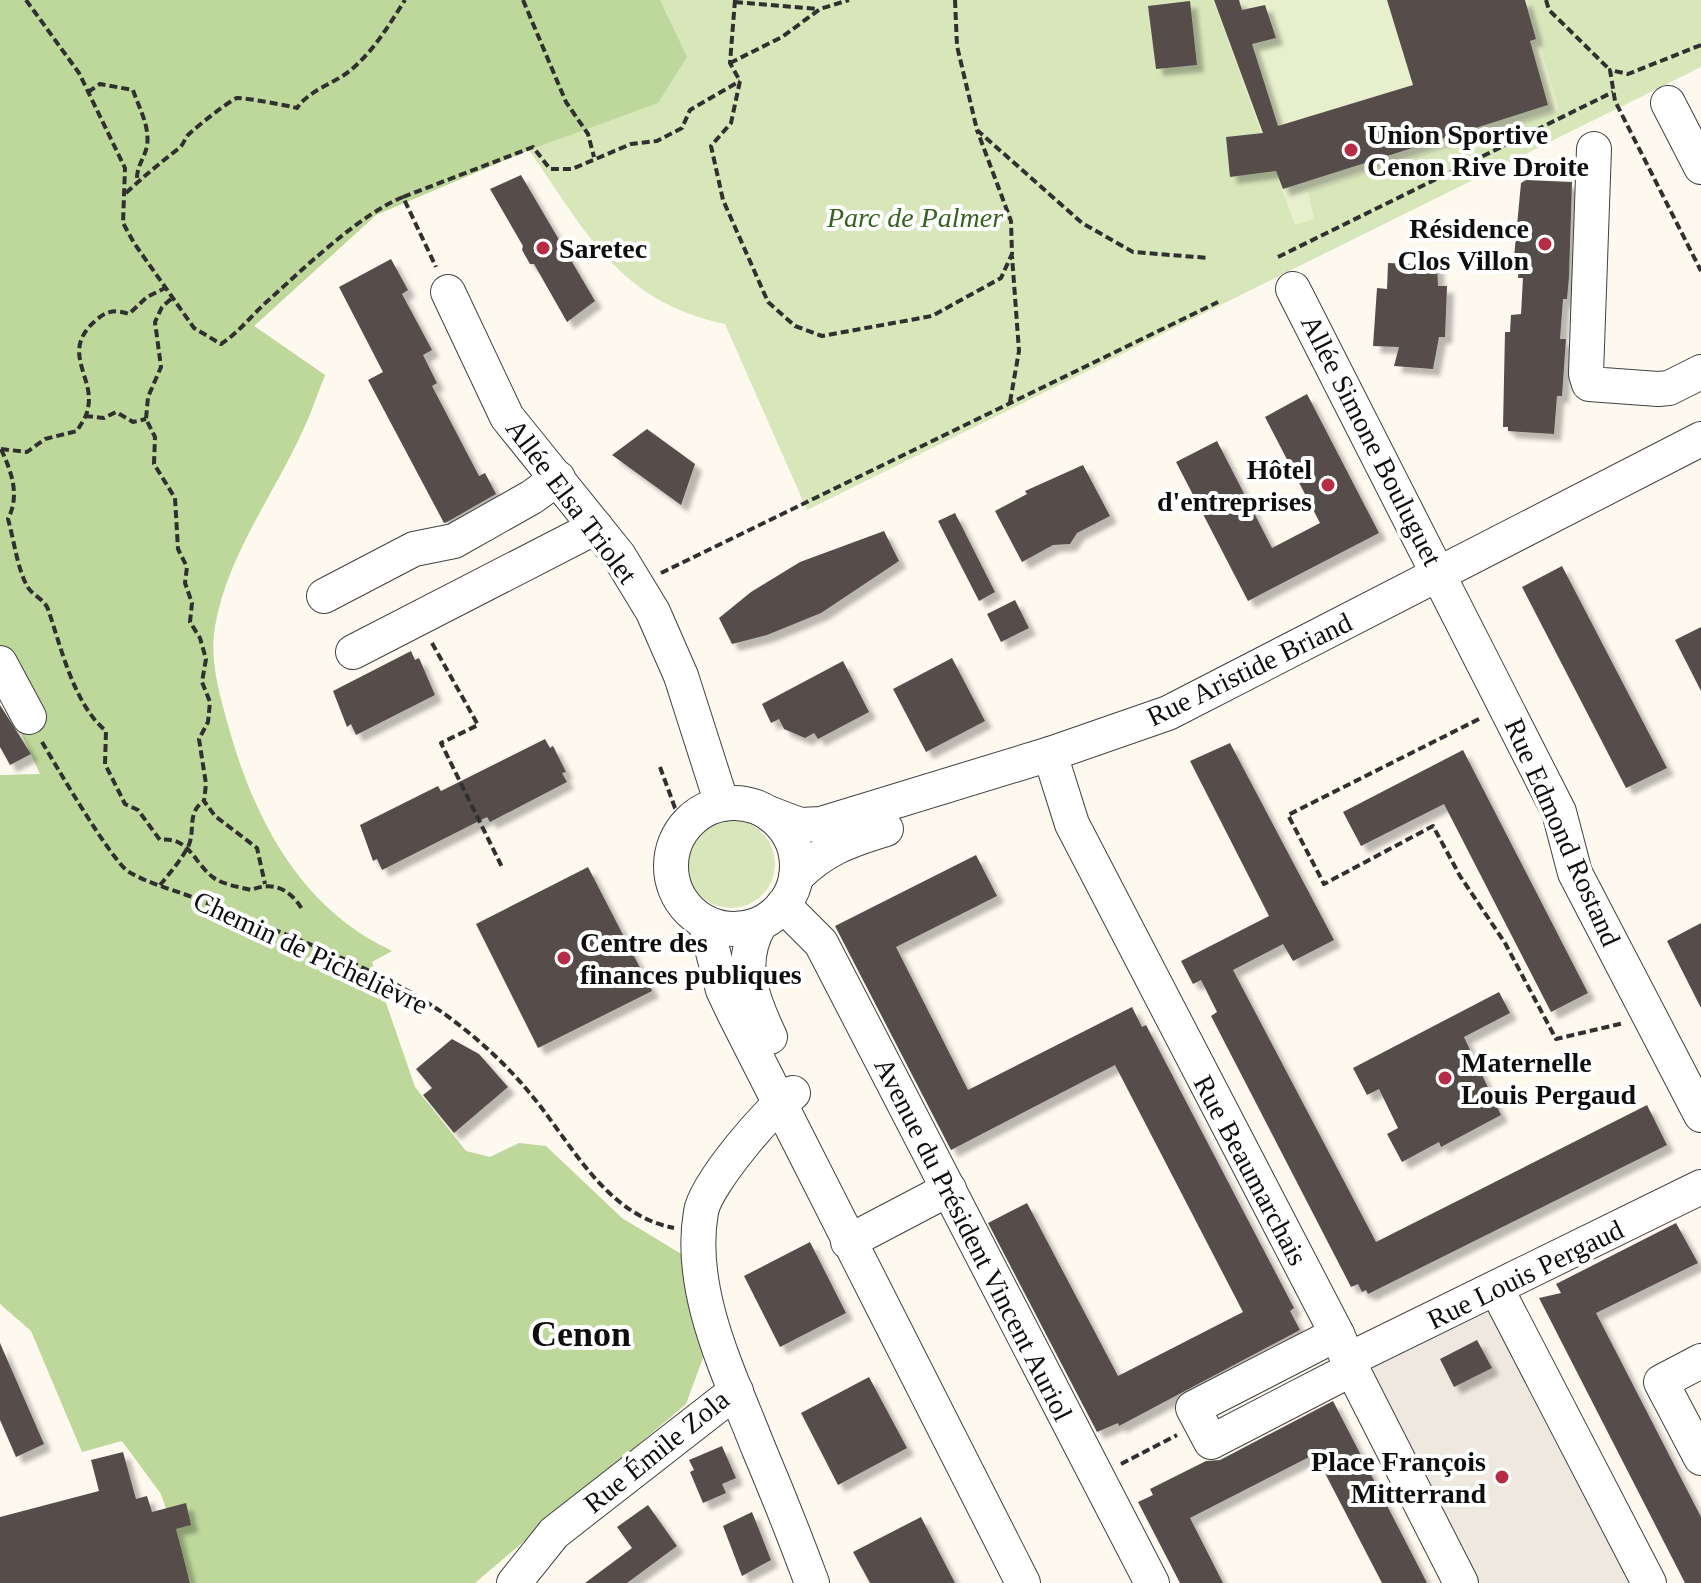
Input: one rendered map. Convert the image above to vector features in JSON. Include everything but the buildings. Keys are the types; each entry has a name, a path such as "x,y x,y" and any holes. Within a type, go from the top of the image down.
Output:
{"street":[{"path":"1668,103 1701,167"},
{"path":"1594,149 1586,374 1589,384 1669,388 1701,372"},
{"name":"Allée Simone Bouluguet","path":"1293,289 1445,582"},
{"name":"Allée Elsa Triolet","path":"448,292 507,417 558,478 637,584 681,676 722,804"},
{"name":"Rue Aristide Briand","path":"771,814 800,825 821,824 1178,732 1701,439"},
{"name":"Rue Aristide Briand","path":"1445,582 1701,461"},
{"path":"324,596 414,549 454,541 532,497 558,478"},
{"path":"353,652 596,527"},
{"name":"Rue Edmond Rostand","path":"1445,582 1559,812 1575,873 1701,1115"},
{"path":"0,663 29,717"},
{"name":"Rue Aristide Briand","path":"780,902 813,859 835,845 1054,765"},
{"name":"Rue Beaumarchais","path":"1054,765 1072,824 1461,1583"},
{"path":"780,902 723,928 705,922 689,911 672,877 671,857 677,839 688,822 703,810 722,804 756,806 771,814 793,842 780,902 750,939 747,977 786,1098"},
{"name":"Avenue du Président Vincent Auriol","path":"780,902 821,943 1152,1583"},
{"path":"705,922 723,990 786,1098 857,1238 1023,1583"},
{"name":"Rue Émile Zola","path":"514,1583 554,1533 736,1391 711,1321 699,1252 701,1209 722,1172 786,1098"},
{"path":"744,1146 747,1185"},
{"name":"Rue Louis Pergaud","path":"1200,1423 1193,1408 1345,1354 1496,1288 1701,1187"},
{"path":"857,1238 949,1189"},
{"path":"857,1238 1046,1583"},
{"path":"1496,1288 1649,1583"},
{"path":"1701,1361 1661,1382 1701,1458"},
{"path":"736,1391 812,1583"}],"path":[{"path":"26,0 79,73 125,168 123,223 194,328 221,344 239,332 269,300 376,208 533,147 550,169 572,169 594,157 631,144 657,141 682,128 690,110 740,81"},
{"path":"126,193 182,147 186,136 213,118 223,104 241,97 273,106 297,108 305,96 329,86 378,45 381,34 405,0"},
{"path":"523,0 566,102 588,134 594,157"},
{"path":"730,63 782,37 820,9 849,0"},
{"path":"955,0 957,46 977,130 1011,221 1019,351 1010,403"},
{"path":"1546,0 1549,10 1610,70"},
{"path":"820,9 734,1 730,63 740,81 731,123 711,146 723,200 768,302 795,326 822,336 932,316 1001,278 1012,254"},
{"path":"88,92 100,84 133,90 147,133 146,148 136,168 137,182"},
{"path":"1278,257 1613,92"},
{"path":"977,130 1082,223 1133,252 1209,258"},
{"path":"403,197 448,292"},
{"path":"1,450 27,452 45,439 77,431 85,416 88,391 80,370 80,348 86,328 104,313 119,310 129,314 147,297 165,288"},
{"path":"172,299 162,307 155,322 161,367 148,397 146,419 155,437 154,464 175,498 178,549 187,567 185,583 192,603 190,622 206,659 202,682 210,702 208,722 199,739 206,784 204,801 215,816 257,848 265,884"},
{"path":"637,584 1218,302"},
{"path":"85,416 104,418 116,412 133,422 146,419"},
{"path":"1,450 13,474 15,505 8,519 27,588 47,605 65,667 90,718 106,731 105,764 125,804 138,810 160,840 173,839 187,848 214,878 251,890 265,884 294,895 302,909"},
{"path":"412,621 438,649 478,725 441,743 502,867"},
{"path":"1506,705 1288,815 1324,884 1433,826 1460,876 1505,943 1556,1039 1648,1014"},
{"name":"Chemin de Pichelièvre","path":"29,717 66,784 126,871 306,945 385,981 443,1013 492,1053 529,1091 574,1153 619,1202 652,1223 700,1233"},
{"path":"660,767 675,808 688,822"},
{"path":"160,885 187,848 196,806 204,801"},
{"path":"1097,1476 1200,1423"}],"green space":[{"name":"Parc de Palmer","path":"0,0 1701,0 1701,67 807,510 725,324 688,314 631,281 588,235 529,150 376,215 254,326 325,375 302,432 230,575 215,626 213,650 218,687 238,757 266,825 284,856 306,885 331,910 359,933 392,951 256,908"},
{"path":"0,0 660,0 687,57 658,103 529,150 376,215 254,326 325,375 302,432 240,550 221,600 215,626 213,650 218,687 251,792 284,856 306,885 359,933 392,951 372,962 415,1087 466,1151 490,1157 519,1143 546,1146 622,1218 683,1255 707,1347 686,1404 475,1583 191,1583 161,1494 122,1441 82,1452 31,1331 0,1304 0,775 40,774 0,687"},
{"name":"Union Sportive Cenon Rive Droite","path":"1213,0 1527,0 1559,110 1308,191 1314,219 1295,225"},
{"path":"731,820 748,823 762,833 772,847 775,864 772,881 762,895 748,905 731,908 714,905 700,895 690,881 687,864 690,847 700,833 714,823"}],"shaded area":[{"name":"Place François Mitterrand","path":"1497,1307 1639,1583 1474,1583 1364,1372"}],"place":[{"name":"Union Sportive Cenon Rive Droite","path":"1351,150"},
{"name":"Résidence Clos Villon","path":"1545,244"},
{"name":"Saretec","path":"543,248"},
{"name":"Hôtel d'entreprises","path":"1328,485"},
{"name":"Centre des finances publiques","path":"564,958"},
{"name":"Maternelle Louis Pergaud","path":"1445,1078"},
{"name":"Place François Mitterrand","path":"1502,1477"}],"district":[{"name":"Cenon","path":"581,1333"}]}
